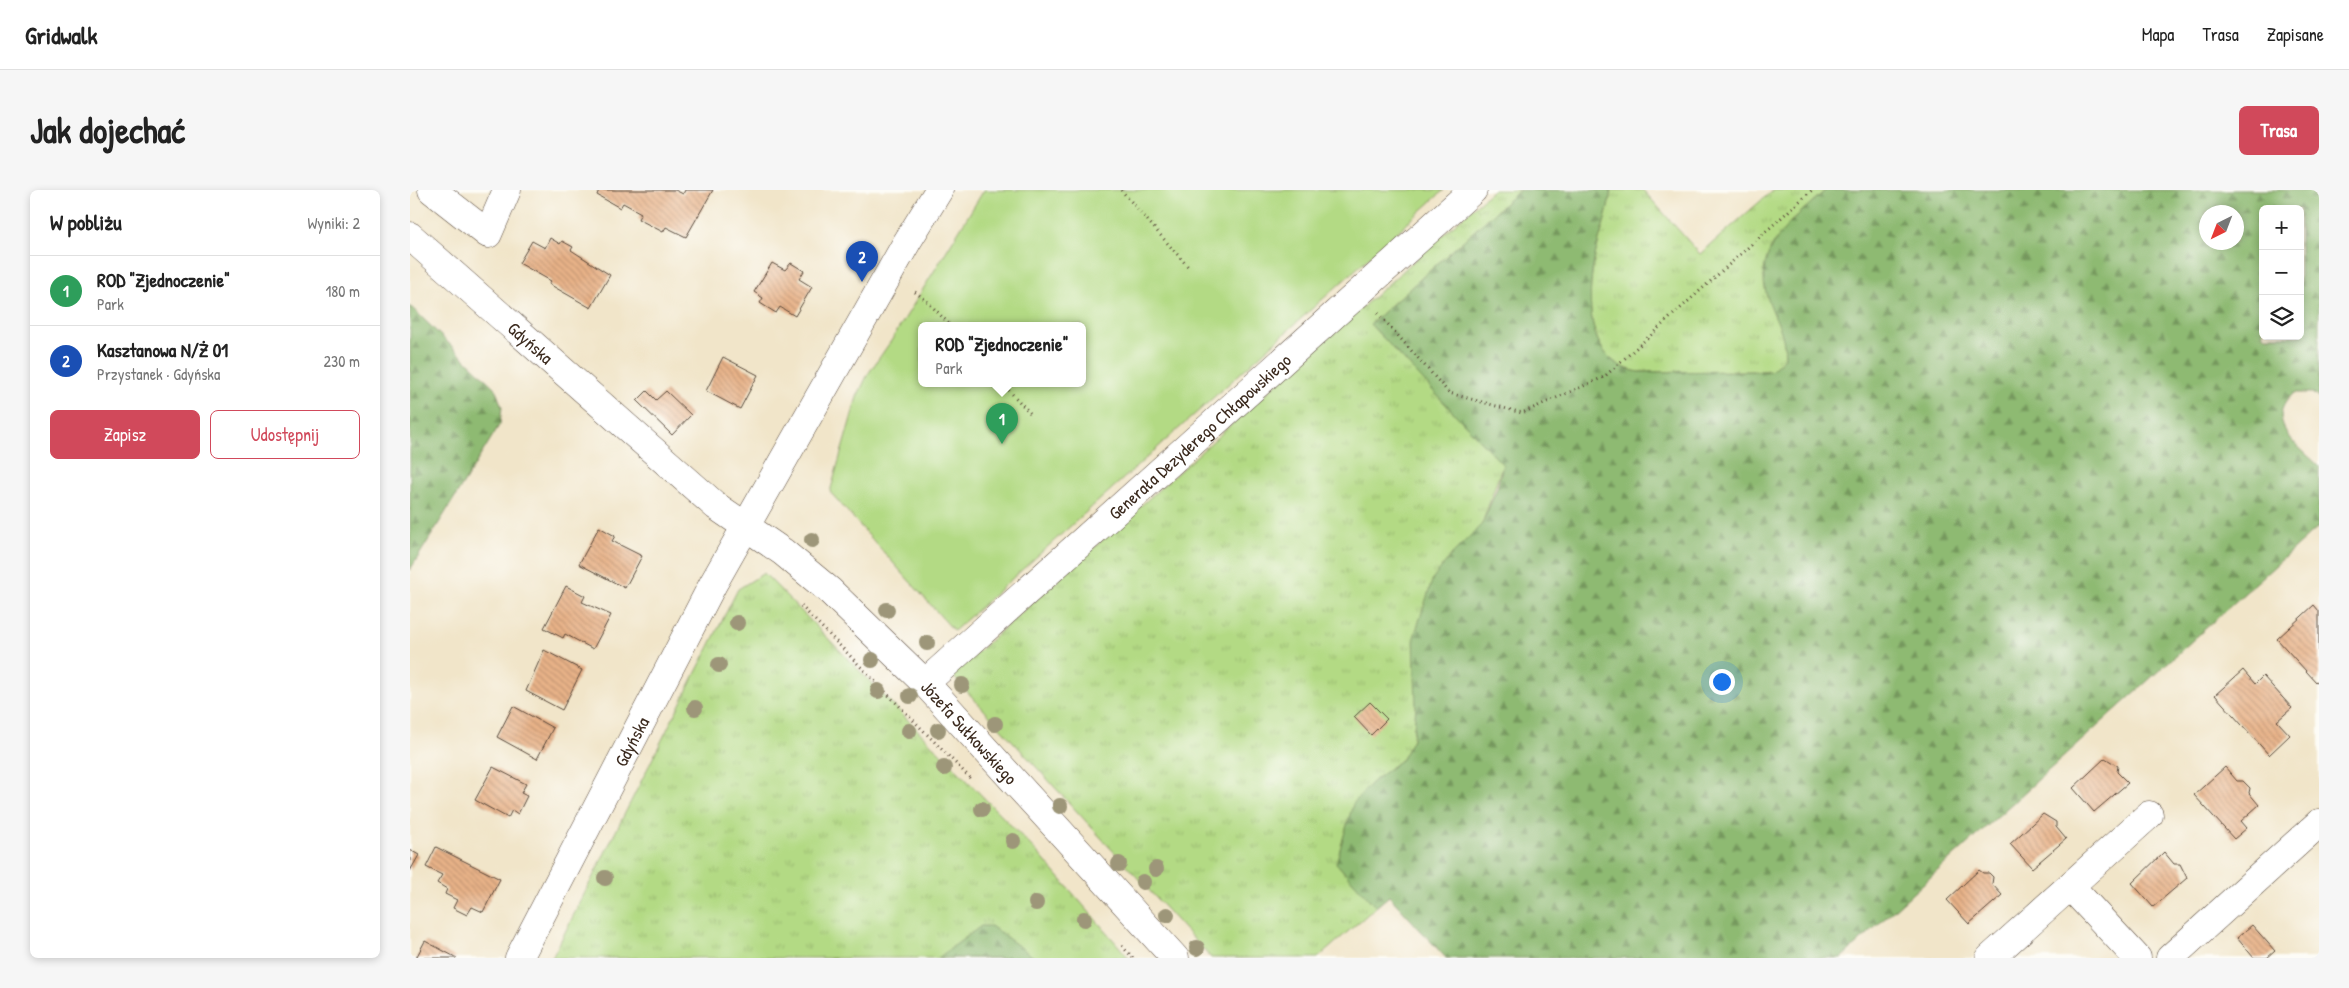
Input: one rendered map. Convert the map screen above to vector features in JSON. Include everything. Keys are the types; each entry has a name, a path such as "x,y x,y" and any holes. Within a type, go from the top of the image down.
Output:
{"street":[{"path":"432,190 488,234 504,196"},
{"name":"Gdyńska","path":"519,958 745,525 907,242 939,190"},
{"name":"Generała Dezyderego Chłapowskiego","path":"925,684 1473,190"},
{"name":"Gdyńska","path":"410,236 716,506 745,525"},
{"name":"Józefa Sułkowskiego","path":"745,525 783,552 830,591 925,684 1175,958"},
{"path":"1990,958 2149,815"},
{"path":"2170,958 2319,823"},
{"path":"2070,886 2137,958"}],"path":[{"path":"1121,190 1190,270"},
{"path":"1360,292 1450,393 1522,414 1604,377 1812,190"},
{"path":"915,292 926,300 947,322"},
{"path":"1006,387 1030,413"},
{"path":"798,604 978,786"},
{"path":"1118,940 1133,958"}],"green space":[{"path":"984,190 1444,190 954,631 830,492 857,397 868,374 891,341"},
{"path":"1493,190 1520,190 1370,324 1503,464 1482,524 1452,554 1416,707 1413,739 1402,759 1371,783 1337,863 1376,907 1318,958 1211,958 952,675"},
{"path":"1520,190 1611,190 1592,273 1590,304 1592,320 1602,348 1611,359 1623,367 1639,372 1771,371 1785,358 1785,348 1781,333 1767,296 1764,279 1765,263 1779,236 1789,224 1826,190 2319,190 2319,398 2312,393 2294,393 2285,403 2281,414 2282,423 2291,439 2319,466 2319,526 1841,958 1446,958 1389,896 1376,907 1336,863 1353,804 1371,783 1402,759 1413,739 1416,707 1414,637 1433,578 1452,554 1482,524 1497,488 1503,465 1370,324"},
{"path":"1611,190 1643,190 1700,254 1773,190 1826,190 1789,223 1768,297 1784,337 1785,358 1771,371 1639,372 1623,367 1611,359 1602,348 1596,334 1590,304 1594,263"},
{"path":"410,306 495,388 502,407 500,424 410,570"},
{"path":"764,573 1038,853 1129,958 552,958 738,589"},
{"path":"981,926 991,926 1035,958 938,958"}],"building":[{"path":"599,190 675,190 683,194 685,190 713,190 686,237 666,227 663,232 638,219 641,213 623,203 620,208 597,195"},
{"path":"550,238 560,244 562,241 573,247 571,250 610,275 591,308 549,284 551,281 519,263 532,241 545,248"},
{"path":"772,263 785,270 791,263 804,271 799,279 812,287 795,316 780,307 776,313 760,303 763,298 754,292"},
{"path":"723,357 758,375 740,409 706,391"},
{"path":"647,391 656,400 666,391 691,415 672,435 637,401"},
{"path":"599,527 615,536 612,541 642,556 625,588 579,564"},
{"path":"566,586 585,596 582,602 611,615 593,649 565,634 563,638 544,628"},
{"path":"2314,605 2319,611 2319,680 2316,682 2277,639"},
{"path":"544,650 582,670 562,710 526,691"},
{"path":"2243,670 2255,684 2263,676 2292,708 2277,721 2290,735 2269,755 2215,695"},
{"path":"1370,702 1387,719 1371,735 1354,717"},
{"path":"513,706 553,728 537,759 497,737"},
{"path":"2105,758 2118,766 2117,772 2128,783 2094,812 2073,788"},
{"path":"493,767 526,784 521,793 527,796 518,814 512,810 508,818 475,800"},
{"path":"2225,767 2237,781 2243,781 2250,788 2249,793 2259,805 2241,821 2247,828 2234,839 2194,795"},
{"path":"2043,814 2056,822 2056,827 2066,839 2032,868 2010,844"},
{"path":"436,847 500,879 483,912 472,907 467,915 453,908 457,900 445,894 447,889 437,883 442,875 426,867"},
{"path":"410,850 419,855 410,871"},
{"path":"2164,852 2174,864 2180,864 2187,878 2153,907 2132,883"},
{"path":"1979,870 1983,873 1989,873 1993,877 1992,884 2002,895 1969,924 1947,900"},
{"path":"2252,925 2275,951 2267,958 2254,958 2237,938"},
{"path":"425,941 457,958 416,958"}],"place":[{"name":"Kasztanowa N/Ż 01","path":"862,282"},
{"name":"ROD \"Zjednoczenie\"","path":"1002,444"}]}
